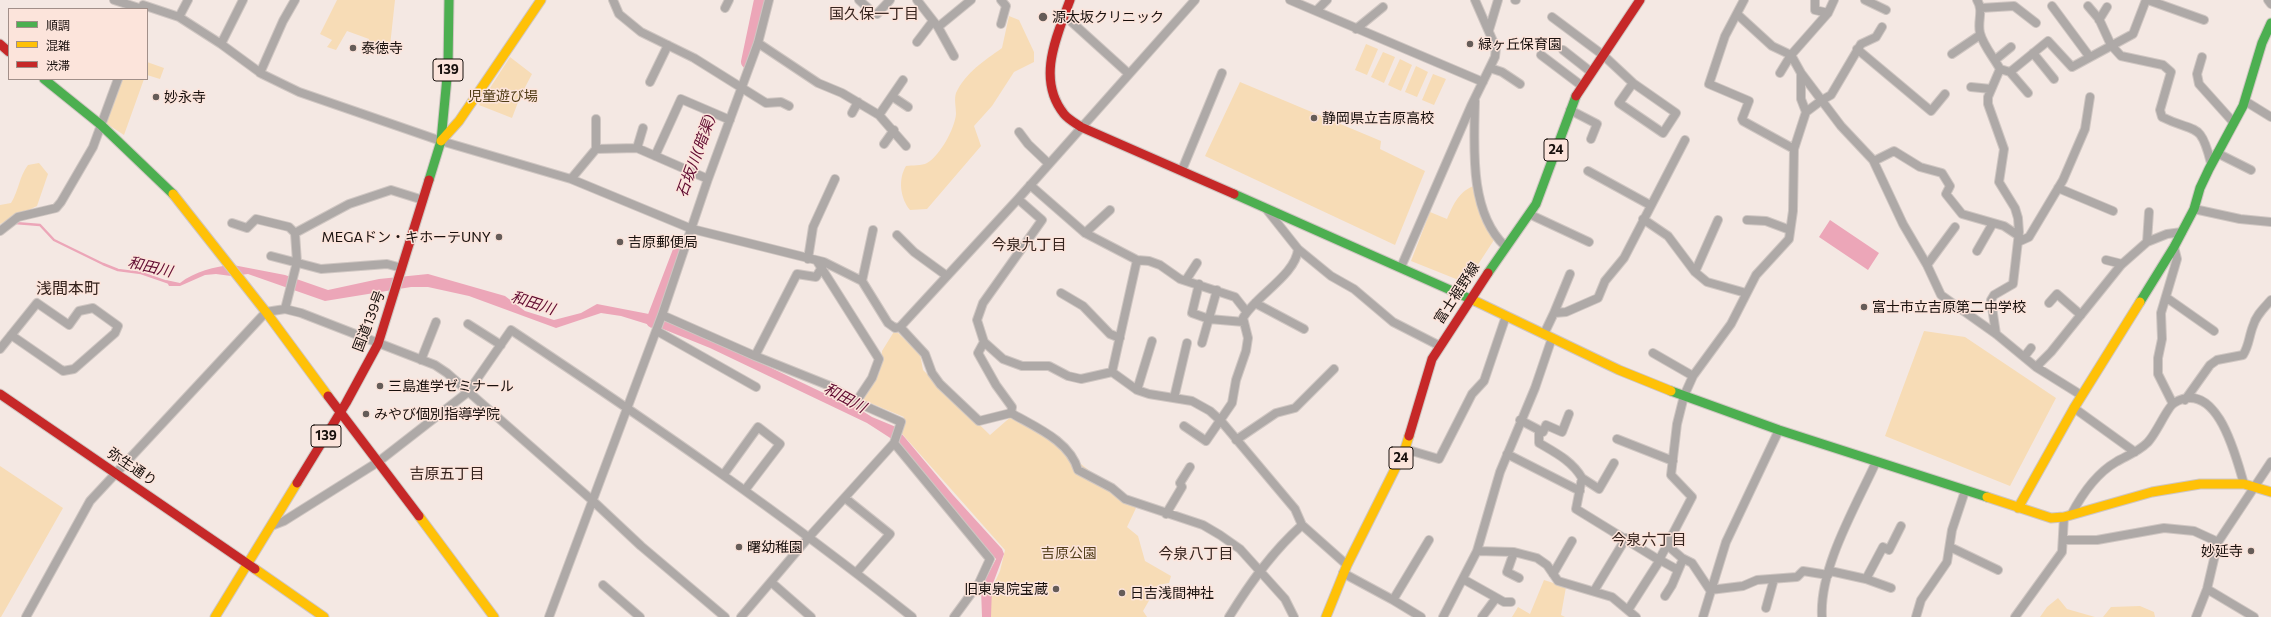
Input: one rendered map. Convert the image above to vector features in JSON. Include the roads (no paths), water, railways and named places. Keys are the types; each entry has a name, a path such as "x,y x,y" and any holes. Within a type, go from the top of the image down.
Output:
{"main road":[{"name":"国道139号","path":"215,617 340,412 378,344 441,141 448,67 449,0"},
{"path":"441,141 459,121 541,0"},
{"name":"富士裾野線","path":"1326,617 1345,569 1405,449 1426,374 1440,346 1505,246 1530,214 1545,183 1570,110 1582,86 1640,0"},
{"path":"1067,1 1065,16 1049,67 1049,83 1054,101 1061,110 1081,127 1182,170 1470,298 1619,370 1684,396 1779,430 2051,518 2068,516 2173,487 2200,484 2244,484 2271,492"},
{"path":"2018,508 2081,395 2174,247 2194,209 2200,188 2211,163 2245,101 2262,43 2271,23"},
{"path":"0,44 8,51"},
{"path":"45,80 101,125 169,189 266,312 494,617"},
{"name":"弥生通り","path":"0,394 324,617"}],"street":[{"path":"114,0 143,6 179,17 221,44 260,73 299,92 441,141 571,179 689,227 808,259 820,264 879,359 872,378 856,402"},
{"path":"179,17 188,0"},
{"path":"221,44 243,0"},
{"path":"260,73 283,22 295,0"},
{"path":"613,0 619,14 641,32 694,58 766,103 781,102 789,106"},
{"path":"725,8 729,0"},
{"path":"549,617 657,331 689,227 728,119 738,86 758,43 770,0"},
{"path":"859,0 868,8"},
{"path":"877,14 890,0"},
{"path":"917,42 936,24 971,0"},
{"path":"1001,0 1006,6 1001,24"},
{"path":"820,264 824,262 862,281 888,324 895,328 900,327 1018,199 1195,0"},
{"path":"1290,0 1483,82"},
{"path":"1316,11 1327,0"},
{"path":"1401,267 1495,57 1496,48 1475,0"},
{"path":"1489,30 1498,0"},
{"path":"1744,0 1725,36 1709,84 1749,101 1742,119 1743,121 1794,149"},
{"path":"1814,0 1815,10 1828,13"},
{"path":"1780,73 1791,55 1828,13 1834,0"},
{"path":"1865,0 1886,10"},
{"path":"1977,0 1981,8 1979,26 1980,35 2000,69 2010,72 2028,93"},
{"path":"2010,72 2048,40 2072,67 2089,56 2134,34 2147,0 2204,20"},
{"path":"2268,0 2271,4"},
{"path":"922,2 954,56"},
{"path":"1981,8 2016,3 2036,23"},
{"path":"2052,6 2089,56"},
{"path":"2088,6 2099,20 2111,45 2121,56 2163,64 2171,72 2160,110 2162,117 2178,125 2194,128 2202,134 2206,141 2211,163"},
{"path":"1356,28 1383,7"},
{"path":"2099,20 2107,7"},
{"path":"1737,14 1772,46 1791,55 1801,73 1841,126 1866,149 1874,162 1903,224 1927,264 1941,295 1996,334 2036,367 2081,395"},
{"path":"1065,16 1129,74"},
{"path":"1552,17 1603,55 1633,83 1676,113 1663,133 1619,103 1633,83"},
{"path":"1628,610 1660,560 1692,496 1671,475 1677,424 1684,396 1693,376 1731,324 1746,293 1763,266 1789,238 1794,149 1806,112 1831,95 1857,49 1861,44 1876,37 1882,28"},
{"path":"1952,54 1980,35"},
{"path":"758,43 818,83 858,102 879,115 894,130 906,146"},
{"path":"650,82 668,45"},
{"path":"1995,60 2011,47"},
{"path":"1857,49 1931,111 1945,94"},
{"path":"1563,50 1592,72"},
{"path":"2033,53 2054,79"},
{"path":"1541,55 1582,86"},
{"path":"2202,58 2197,74 2199,84 2234,123"},
{"path":"1490,68 1502,72 1520,84"},
{"path":"1996,334 1990,300 1994,295 2013,284 2018,239 2015,208 1999,182 2004,149 1988,104 1991,89 2000,69"},
{"path":"1182,170 1222,73"},
{"path":"1801,73 1801,99 1806,112"},
{"path":"0,231 18,217 56,208 93,147 118,80"},
{"path":"879,115 893,97 903,80"},
{"path":"1971,87 1991,89"},
{"path":"893,97 908,107"},
{"path":"2018,239 2029,237 2058,188 2085,129 2090,97"},
{"path":"655,156 681,99 728,119"},
{"path":"1475,100 1474,160 1485,218 1493,235 1505,246"},
{"path":"2245,101 2271,117"},
{"path":"852,113 858,102"},
{"path":"1570,110 1597,124 1590,139"},
{"path":"571,179 596,149 596,120"},
{"path":"637,148 644,128"},
{"path":"884,144 894,130"},
{"path":"1019,132 1028,144 1049,164"},
{"path":"1554,313 1566,312 1598,298 1605,281 1624,258 1650,205 1685,140"},
{"path":"596,149 637,148 706,178"},
{"path":"1874,162 1894,151 1920,167 1942,173 1950,186 1946,194 1962,214 2004,226 2018,239"},
{"path":"2217,153 2251,170"},
{"path":"1588,171 1650,205"},
{"path":"808,259 813,227 835,179"},
{"path":"1030,185 1085,233 1137,260 1149,261 1160,265 1180,279 1235,297 1246,311"},
{"path":"2058,188 2113,211"},
{"path":"295,233 349,204 391,190 423,200"},
{"path":"1018,199 1042,220 983,303 977,320 984,342 1003,359 1022,366 1049,366 1068,376 1081,379 1112,372 1136,390 1149,394 1198,403 1221,421 1295,509 1302,525 1345,569 1421,617"},
{"path":"1265,208 1298,249 1331,276 1354,289 1393,322 1440,346"},
{"path":"2194,209 2240,220 2271,222"},
{"path":"1085,233 1110,210"},
{"path":"2147,242 2149,212"},
{"path":"1530,214 1589,242"},
{"path":"232,223 247,228 256,219 289,227 295,233 297,262 285,309"},
{"path":"1643,219 1668,236 1695,272 1707,282 1746,293"},
{"path":"1695,272 1718,220"},
{"path":"1747,220 1766,221 1790,230"},
{"path":"1977,252 1993,223"},
{"path":"1927,264 1955,228"},
{"path":"862,281 873,230"},
{"path":"2036,367 2081,315 2122,264 2147,242 2167,234 2182,232"},
{"path":"897,235 914,252 948,276"},
{"path":"2172,404 2158,374 2158,358 2162,339 2161,313 2167,298 2178,259 2174,247"},
{"path":"1184,426 1206,441 1232,404 1236,380 1246,350 1248,338 1243,318 1246,311 1280,279 1298,255 1298,249"},
{"path":"271,256 321,269 387,264 401,271"},
{"path":"1112,372 1137,260"},
{"path":"2106,260 2122,264"},
{"path":"1186,280 1197,263"},
{"path":"755,356 797,274 816,278 820,264"},
{"path":"1443,617 1477,550 1507,454 1520,420 1535,388 1554,313 1570,274"},
{"path":"1199,284 1192,313 1209,319 1244,322"},
{"path":"1202,343 1217,290"},
{"path":"1061,293 1083,306 1110,334 1120,338"},
{"path":"2049,304 2057,294 2081,315"},
{"path":"2167,298 2214,331"},
{"path":"2185,400 2210,365 2217,360 2243,355 2248,348 2255,320 2271,300"},
{"path":"0,349 11,335 37,303 69,325 80,311 93,308 118,326 115,333 74,369 63,371 11,335"},
{"path":"1255,303 1304,329"},
{"path":"26,617 90,501 266,312 285,309 301,313 378,344 435,364 593,501 641,546 725,617"},
{"path":"662,315 755,356 830,386 856,402 901,422 894,443 809,537 741,617"},
{"path":"1405,449 1439,459 1472,394 1484,381 1506,316"},
{"path":"421,360 436,322"},
{"path":"468,324 501,345"},
{"path":"900,327 924,354 932,373 940,384 978,421 1011,413 1062,445 1075,459 1078,470 1112,488 1125,499 1166,514 1203,525 1220,535 1240,549 1259,572 1285,599 1294,617"},
{"path":"271,526 284,521 378,462 468,392 511,330 724,474 809,537 912,617"},
{"path":"657,331 756,387"},
{"path":"1136,390 1152,341"},
{"path":"984,342 978,353 996,385 1012,407 1011,413"},
{"path":"1174,398 1187,343"},
{"path":"2024,357 2031,348"},
{"path":"1653,353 1693,376"},
{"path":"1236,440 1276,413 1295,408 1334,369"},
{"path":"2016,617 2062,552 2068,516 2080,498 2114,463 2135,452 2147,443 2172,404 2185,400 2202,401 2219,417 2234,450 2244,484"},
{"path":"2074,408 2135,452"},
{"path":"1520,420 1543,432 1546,425 1562,432 1569,414"},
{"path":"724,474 758,427 780,444 745,490"},
{"path":"1539,430 1540,443 1572,464 1582,478 1599,489 1614,463"},
{"path":"1703,617 1710,590 1726,542 1779,430"},
{"path":"1617,439 1673,461"},
{"path":"894,443 990,559 979,583 954,617"},
{"path":"1507,454 1580,491"},
{"path":"1822,617 1822,608 1829,573 1839,545 1876,462"},
{"path":"2196,617 2207,589 2218,542 2271,462"},
{"path":"1166,514 1182,488 1180,483 1190,467"},
{"path":"1582,478 1576,509 1678,570"},
{"path":"1916,617 1922,600 1947,562 1952,530 1965,491"},
{"path":"845,498 890,534 856,573"},
{"path":"1229,617 1259,572 1280,545 1302,525"},
{"path":"1866,579 1883,548 1889,550 1901,526"},
{"path":"2064,540 2097,540 2164,528 2194,531 2218,542"},
{"path":"1594,591 1626,538"},
{"path":"1394,600 1429,540"},
{"path":"1553,574 1572,541"},
{"path":"1667,545 1683,559 1692,563 1710,590"},
{"path":"1950,547 1998,570"},
{"path":"1477,550 1514,552 1537,558 1547,565 1558,581 1612,597 1636,617"},
{"path":"1514,552 1507,572 1519,578"},
{"path":"1664,596 1672,585 1683,559"},
{"path":"1710,590 1726,590 1757,580 1797,577 1804,571 1829,573 1866,579 1892,588"},
{"path":"1766,608 1774,579"},
{"path":"1463,580 1504,602 1511,602"},
{"path":"771,582 811,617"},
{"path":"603,585 640,617"},
{"path":"2207,589 2254,617"},
{"path":"1482,617 1496,598"}],"waterway":[{"name":"石坂川(暗渠)","path":"748,62 761,0"},
{"name":"和田川","path":"15,223 40,225 54,240 103,264 118,270 141,273 170,283"},
{"name":"石坂川(暗渠)","path":"653,321 679,253"}],"place":[{"name":"源太坂クリニック","path":"1043,17"},
{"name":"緑ヶ丘保育園","path":"1470,44"},
{"name":"泰徳寺","path":"353,48"},
{"name":"妙永寺","path":"156,97"},
{"name":"静岡県立吉原高校","path":"1314,118"},
{"name":"MEGAドン・キホーテUNY","path":"499,237"},
{"name":"吉原郵便局","path":"620,242"},
{"name":"富士市立吉原第二中学校","path":"1864,307"},
{"name":"三島進学ゼミナール","path":"380,386"},
{"name":"みやび個別指導学院","path":"366,414"},
{"name":"曙幼稚園","path":"739,547"},
{"name":"妙延寺","path":"2251,551"},
{"name":"旧東泉院宝蔵","path":"1056,589"},
{"name":"日吉浅間神社","path":"1122,593"}],"district":[{"name":"国久保一丁目","path":"874,14"},
{"name":"今泉九丁目","path":"1029,245"},
{"name":"浅間本町","path":"68,289"},
{"name":"吉原五丁目","path":"447,474"},
{"name":"今泉六丁目","path":"1649,540"},
{"name":"今泉八丁目","path":"1196,554"}],"park label":[{"name":"児童遊び場","path":"503,96"},
{"name":"吉原公園","path":"1069,553"}]}
